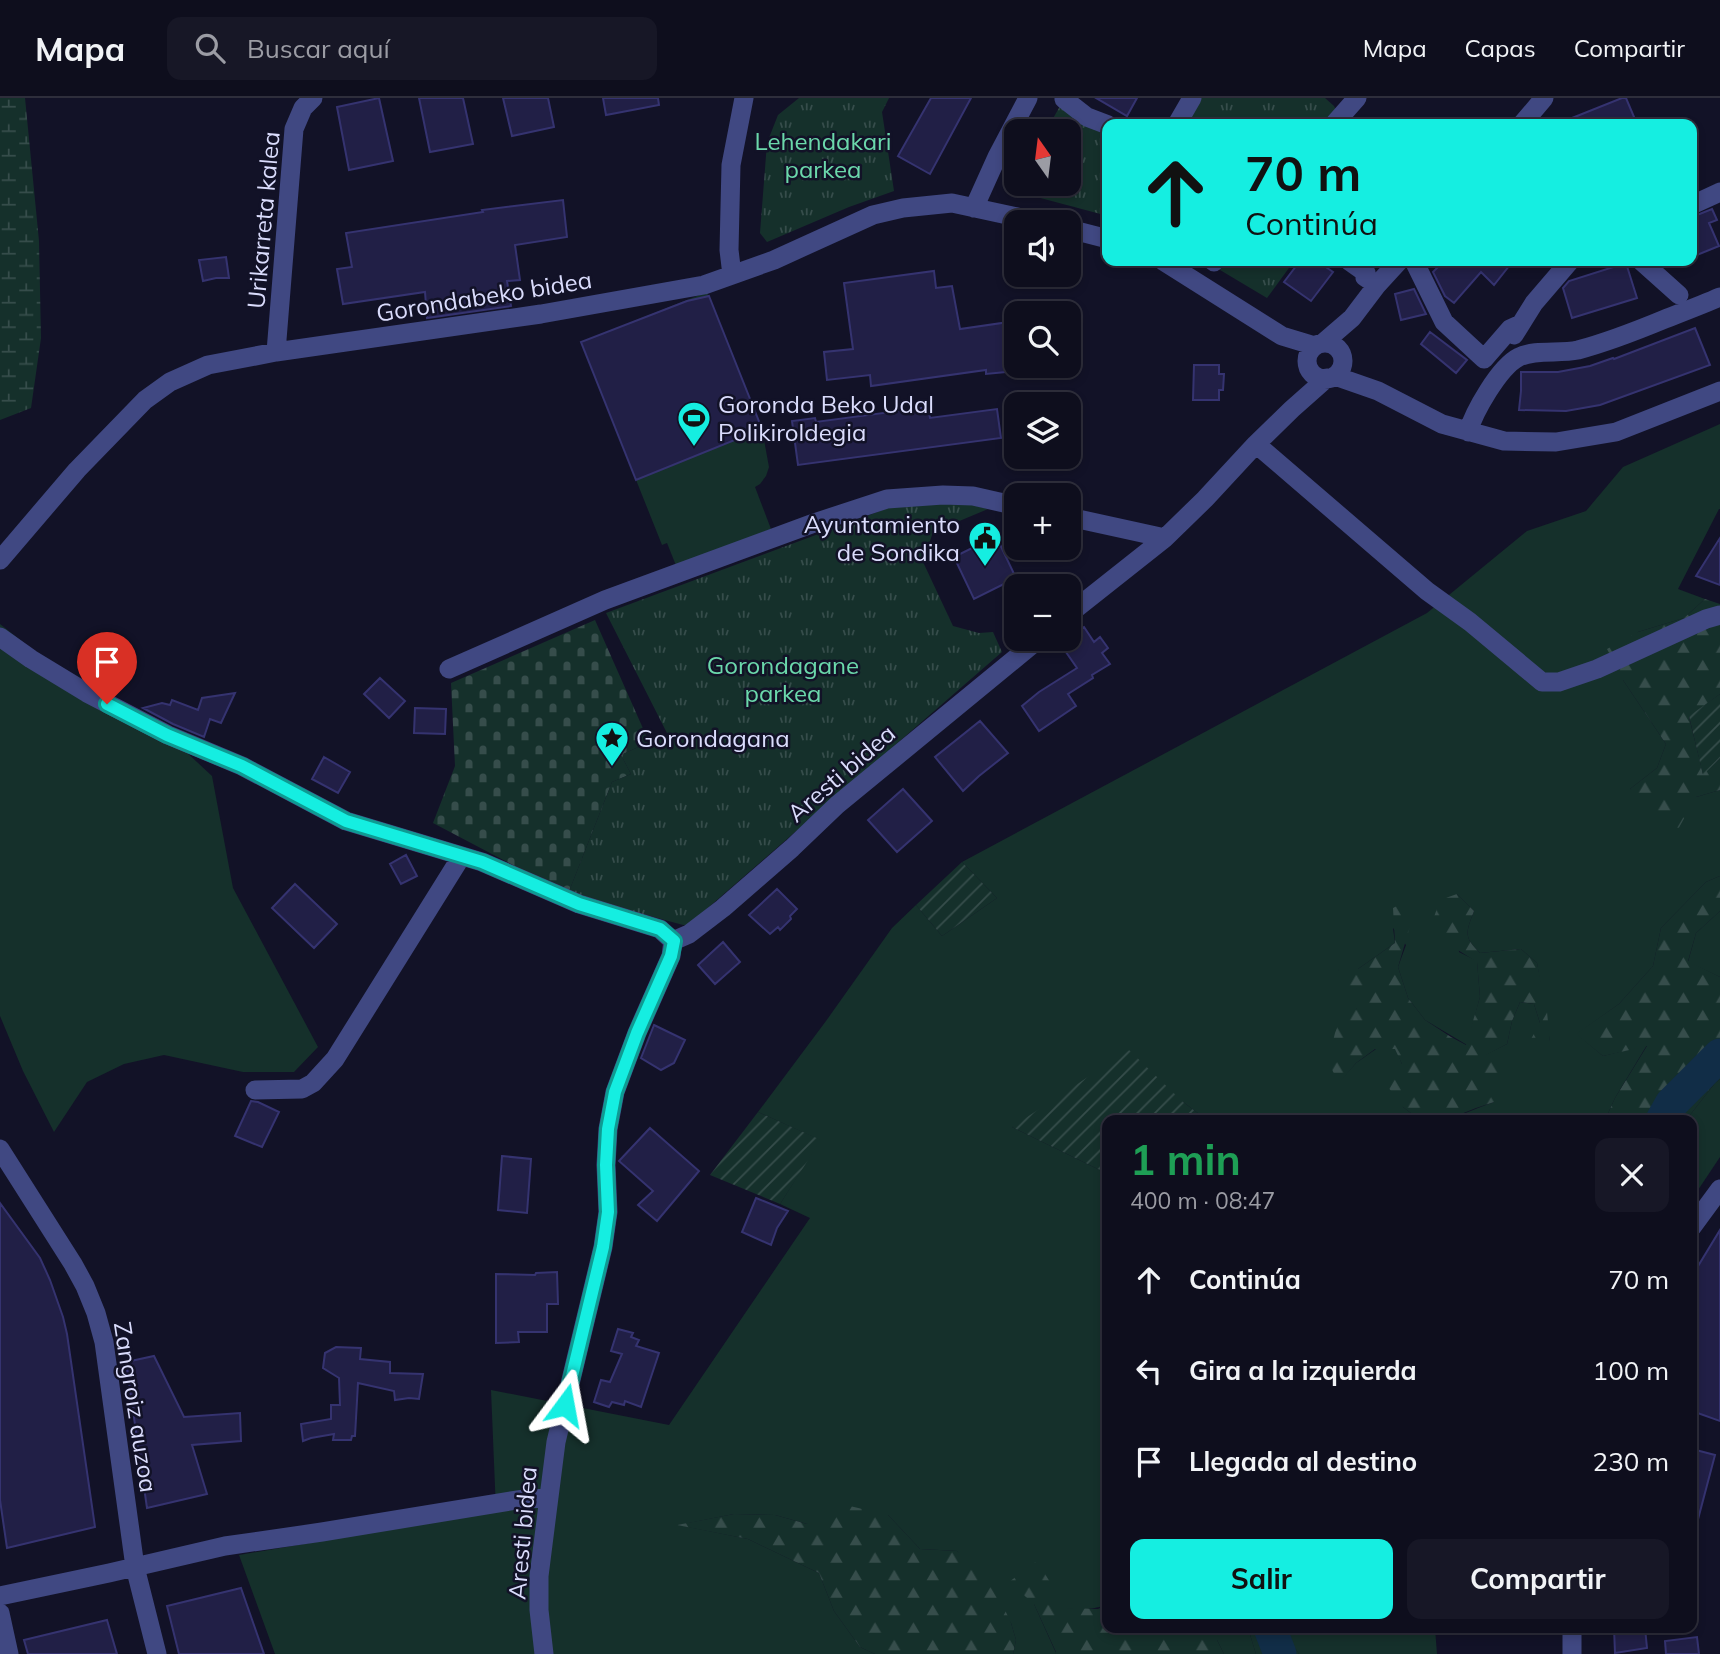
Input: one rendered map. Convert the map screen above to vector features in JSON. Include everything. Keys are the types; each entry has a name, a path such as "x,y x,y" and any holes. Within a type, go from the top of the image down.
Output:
{"street":[{"path":"732,275 729,250 731,165 744,98"},
{"path":"974,208 1028,98"},
{"path":"1180,119 1192,98"},
{"path":"1338,119 1357,98"},
{"path":"1526,119 1544,98"},
{"path":"1064,99 1087,117 1102,123"},
{"name":"Urikarreta kalea","path":"276,352 294,129 307,101"},
{"path":"1697,203 1720,192"},
{"name":"Gorondabeko bidea","path":"0,560 77,470 145,400 170,382 208,365 276,352 541,314 704,285 774,260 873,215 903,208 952,204 1004,214"},
{"path":"1081,232 1102,237"},
{"path":"1171,266 1325,362 1442,424 1468,432 1504,440 1556,442 1616,432 1720,391"},
{"path":"1356,266 1366,273 1365,277 1377,285"},
{"path":"1081,604 1165,538 1292,409 1352,318 1394,266"},
{"path":"1416,266 1444,322 1484,359 1510,329 1521,324"},
{"path":"1508,345 1534,303 1566,266"},
{"path":"1647,266 1679,295"},
{"path":"1468,432 1473,416 1488,392 1506,367 1519,357 1574,351 1615,339 1720,297"},
{"path":"1256,444 1427,591 1470,622 1542,682 1559,682 1597,669 1720,615"},
{"path":"449,669 605,600 887,499 973,496 1004,503"},
{"path":"1081,520 1165,538"},
{"path":"0,637 87,693 167,735 242,766 346,821 482,862 579,904 660,929 674,941"},
{"name":"Aresti bidea","path":"544,1654 539,1610 539,1576 556,1442 603,1247 608,1212 608,1129 615,1092 637,1033 671,956 674,941 723,908 837,805 1024,651"},
{"path":"255,1090 302,1089 313,1083 335,1059 461,856"},
{"name":"Zangroiz auzoa","path":"0,1150 73,1264 96,1313 104,1342 135,1567 157,1654"},
{"path":"1697,1220 1720,1189"},
{"path":"0,1596 225,1546 549,1497"},
{"path":"0,1613 9,1654"},
{"path":"1572,1633 1572,1654"}],"green space":[{"path":"0,98 25,98 39,241 41,338 31,408 0,420"},
{"name":"Lehendakari parkea","path":"799,98 889,98 882,112 894,191 767,242 760,233 767,143 778,115"},
{"path":"1192,98 1325,98 1334,106 1340,118 1339,119 1180,119"},
{"path":"1064,99 1102,121 1102,214 1033,196 1082,196 1082,119 1053,119"},
{"path":"1213,266 1290,266 1267,298"},
{"name":"Goronda Beko Udal Polikiroldegia","path":"707,292 762,429 769,467 766,476 755,487 771,529 677,568 667,543 662,545 581,342"},
{"path":"1720,424 1720,509 1678,589 1705,599 1684,618 1638,632 1623,680 1666,744 1657,768 1630,789 1696,797 1720,790 1720,876 1706,882 1661,928 1653,966 1619,1004 1577,1034 1603,1056 1647,1045 1607,1115 1460,1115 1494,1102 1485,1055 1507,1044 1520,1002 1534,1004 1550,1042 1537,963 1521,949 1480,953 1471,943 1468,934 1474,911 1457,894 1459,952 1477,961 1480,997 1467,1045 1425,1020 1408,998 1398,967 1406,945 1393,928 1395,943 1358,969 1338,969 1357,1009 1339,1082 1356,1063 1376,1049 1396,1049 1402,1064 1403,1107 1413,1115 1200,1115 1183,1102 1012,1127 1102,1171 1102,1606 1081,1609 1034,1604 1055,1654 1013,1654 1016,1640 1011,1623 957,1551 920,1549 888,1515 807,1524 775,1515 734,1514 679,1525 748,1539 819,1573 834,1611 860,1647 875,1654 275,1654 239,1555 496,1511 491,1390 669,1425 810,1218 780,1204 820,1140 758,1112 892,928 916,905 942,936 997,898 962,862 1427,613 1527,531 1586,511 1623,467"},
{"name":"Gorondagane parkea","path":"957,501 988,509 933,532 923,562 953,626 979,633 993,632 1002,652 687,926 568,894 612,782 631,774 621,755 649,742 669,737 606,613 891,507"},
{"path":"1705,599 1720,604 1720,694 1689,717 1703,774 1720,758 1720,790 1696,797 1677,831 1653,823 1650,798 1630,789 1657,768 1666,744 1623,680 1607,649 1638,632 1684,618"},
{"path":"595,620 649,742 621,755 631,774 612,782 568,894 433,823 455,766 451,683"},
{"path":"0,624 87,693 168,735 212,776 233,888 318,1047 294,1072 243,1072 164,1055 124,1064 87,1082 54,1132 23,1071 0,1016"},
{"path":"1720,694 1720,758 1703,775 1689,716"},
{"path":"962,862 997,898 942,936 916,905"},
{"path":"1720,876 1720,911 1696,933 1688,961 1720,977 1720,1079 1690,1115 1607,1115 1647,1046 1603,1056 1576,1034 1619,1004 1653,966 1661,928 1706,882"},
{"path":"1457,894 1474,911 1468,934 1471,943 1480,953 1521,949 1537,963 1550,1042 1535,1059 1526,1048 1540,1023 1534,1004 1520,1002 1507,1044 1486,1055 1504,1071 1504,1088 1494,1102 1458,1115 1413,1115 1403,1107 1385,1083 1402,1064 1395,1049 1375,1049 1356,1063 1339,1083 1328,1062 1342,1015 1357,1009 1342,993 1338,969 1358,969 1395,943 1393,908 1401,904 1412,907 1411,923 1398,967 1408,998 1425,1020 1466,1045 1480,997 1477,962 1445,942 1434,917 1440,900"},
{"path":"1720,911 1720,977 1688,962 1696,933"},
{"path":"1129,1050 1200,1115 1102,1115 1102,1171 1012,1127"},
{"path":"1720,1079 1720,1157 1697,1192 1697,1115 1690,1115"},
{"path":"758,1112 821,1140 780,1204 710,1175"},
{"path":"837,1503 888,1515 920,1549 957,1551 992,1582 1016,1640 1013,1654 875,1654 860,1647 834,1611 819,1573 748,1539 677,1525 734,1514 775,1515 807,1524"},
{"path":"1037,1561 1066,1608 1102,1607 1102,1633 1217,1633 1217,1640 1224,1654 1055,1654 1034,1604 1009,1582"},
{"path":"1217,1633 1250,1633 1256,1654 1224,1654 1217,1640"},
{"path":"1250,1633 1286,1633 1299,1654 1256,1654"},
{"path":"1435,1633 1437,1654 1299,1654 1285,1634"}],"building":[{"path":"379,98 393,161 349,170 337,107"},
{"path":"419,98 463,98 473,144 430,152"},
{"path":"503,98 548,98 554,127 512,136"},
{"path":"603,98 658,98 659,105 606,115"},
{"path":"931,98 971,98 930,174 898,156"},
{"path":"1096,98 1137,98 1127,116"},
{"path":"1626,98 1635,119 1570,119"},
{"path":"563,200 567,237 515,245 520,280 507,281 511,306 427,318 425,292 343,304 337,269 352,267 346,233 483,212 482,210"},
{"path":"1712,209 1717,220 1709,223 1719,246 1697,255 1697,215"},
{"path":"226,257 229,278 203,281 199,260"},
{"path":"1296,266 1324,266 1333,272 1311,301 1284,282"},
{"path":"1439,266 1509,266 1494,285 1481,272 1454,303 1445,296 1433,272"},
{"path":"1616,266 1627,266 1637,298 1572,318 1563,288 1569,281"},
{"path":"934,271 936,288 952,286 960,329 1004,323 1004,372 986,374 986,370 871,386 870,375 827,380 824,352 853,349 844,283"},
{"path":"1414,289 1426,314 1401,320 1395,294"},
{"name":"Goronda Beko Udal Polikiroldegia","path":"709,296 762,429 636,480 581,342 687,301"},
{"path":"1695,328 1710,365 1600,405 1566,411 1519,410 1521,372 1558,372 1590,366"},
{"path":"1430,332 1467,360 1456,373 1421,344"},
{"path":"1194,365 1219,365 1219,374 1224,374 1219,400 1193,400"},
{"path":"928,407 930,418 997,409 1001,438 798,465 792,421 815,418 816,422"},
{"name":"Ayuntamiento de Sondika","path":"996,536 1004,553 1004,560 1007,560 1014,574 1004,574 1004,584 974,599 954,557"},
{"path":"1720,538 1720,585 1696,576"},
{"path":"1084,627 1094,642 1100,637 1108,648 1102,653 1110,664 1068,694 1076,706 1039,731 1022,706 1077,668 1065,651 1081,651 1081,629"},
{"path":"380,678 405,701 389,718 364,694"},
{"path":"235,693 221,723 210,719 204,737 143,708 162,703 170,705 172,700 198,710 202,698"},
{"path":"415,708 446,709 445,734 414,733"},
{"path":"980,721 1008,753 963,791 935,757"},
{"path":"324,757 350,772 338,793 312,779"},
{"path":"903,789 932,821 897,852 868,820"},
{"path":"406,855 417,876 401,884 390,864"},
{"path":"295,884 337,924 314,948 272,908"},
{"path":"777,889 797,909 780,930 778,927 770,934 749,915"},
{"path":"723,942 740,962 715,984 698,965"},
{"path":"654,1025 685,1040 674,1063 661,1070 641,1058"},
{"path":"251,1101 279,1112 262,1147 235,1136"},
{"path":"650,1128 699,1171 657,1221 638,1205 653,1191 619,1161"},
{"path":"502,1156 531,1159 527,1213 498,1210"},
{"path":"756,1198 788,1211 777,1228 771,1245 742,1232"},
{"path":"0,1203 40,1258 63,1317 95,1527 7,1548 0,1500"},
{"path":"1720,1230 1720,1421 1697,1413 1697,1268"},
{"path":"557,1272 558,1304 547,1304 547,1332 518,1332 519,1342 496,1343 496,1274 535,1275"},
{"path":"618,1329 633,1333 631,1337 639,1340 636,1346 659,1353 641,1407 625,1401 624,1405 612,1402 609,1407 594,1402 601,1380 610,1382 622,1354 611,1351"},
{"path":"336,1347 361,1348 360,1359 390,1362 390,1373 423,1374 419,1399 395,1400 394,1391 358,1383 355,1436 352,1436 351,1440 333,1440 334,1434 303,1441 301,1424 331,1419 331,1405 340,1405 339,1378 323,1368 325,1353"},
{"path":"154,1356 184,1417 240,1413 241,1441 192,1445 207,1494 147,1508 126,1362"},
{"path":"1697,1450 1715,1455 1697,1523"},
{"path":"241,1588 264,1654 179,1654 167,1606"},
{"path":"107,1620 117,1654 28,1654 24,1640"},
{"path":"1614,1633 1646,1633 1647,1648 1615,1653"},
{"path":"1697,1637 1699,1654 1666,1654 1665,1641"}],"waterway":[{"path":"1665,1115 1671,1104 1720,1055"},
{"path":"1272,1633 1280,1654"}],"place":[{"name":"Goronda Beko Udal Polikiroldegia","path":"694,448"},
{"name":"Ayuntamiento de Sondika","path":"985,568"},
{"name":"Gorondagana","path":"612,768"}],"route":[{"path":"107,704 167,735 242,766 346,821 482,862 579,904 660,929 674,941 671,956 637,1033 615,1092 608,1129 608,1212 603,1247 565,1405"}]}
